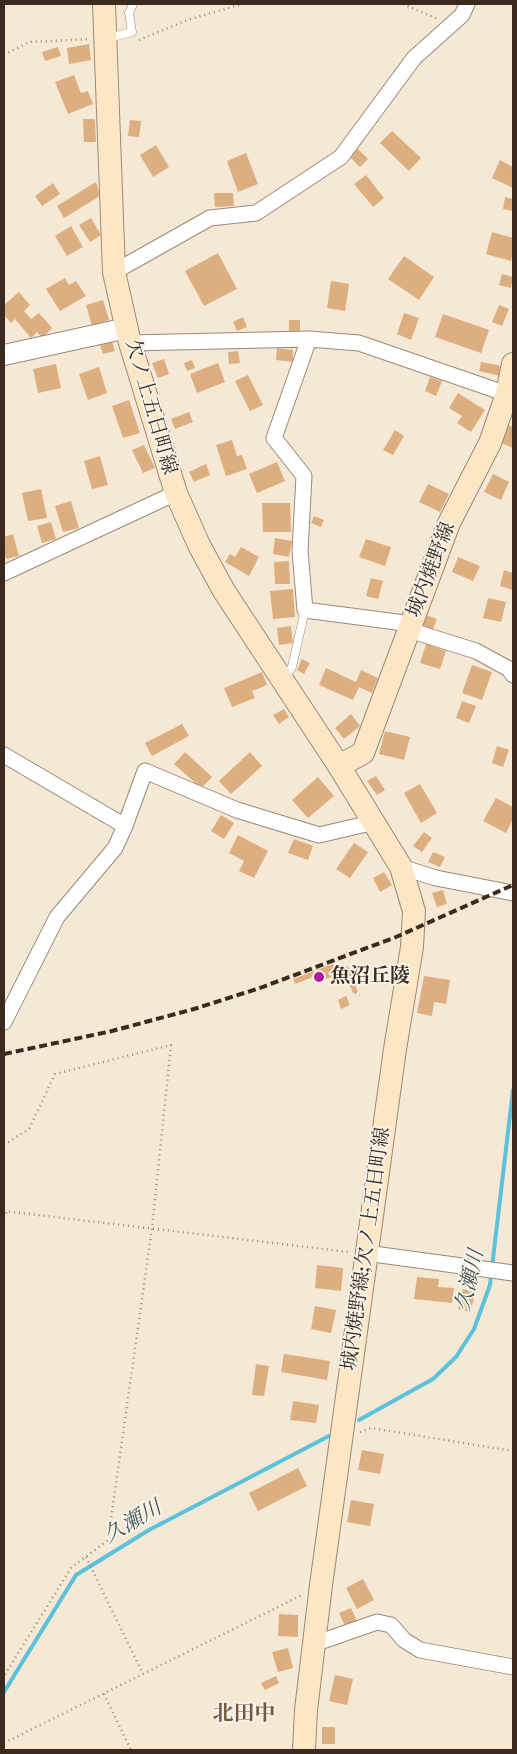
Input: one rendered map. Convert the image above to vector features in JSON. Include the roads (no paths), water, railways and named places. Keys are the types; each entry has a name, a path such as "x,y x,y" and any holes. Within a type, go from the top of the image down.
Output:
{"main road":[{"name":"欠ノ上五日町線","path":"104,4 114,272 129,335 176,493 198,545 224,591 339,766"},
{"name":"城内焼野線","path":"339,766 363,754 449,523 490,443 506,394 513,364"},
{"name":"城内焼野線;欠ノ上五日町線","path":"304,1750 306,1710 321,1585 366,1253 412,947 414,910 401,868 375,822 339,766"}],"street":[{"path":"114,272 210,218 256,213 341,157 414,58 462,16 466,4"},
{"path":"4,355 129,335 359,343 506,394"},
{"path":"309,340 274,438 304,476 300,551 305,610 410,627 476,651 509,670 513,675"},
{"path":"4,574 176,493"},
{"path":"4,755 125,826"},
{"path":"4,1022 57,917 115,848 145,771 237,810 319,835 375,822"},
{"path":"401,868 436,878 513,894"},
{"path":"366,1253 513,1273"},
{"path":"314,1644 377,1622 391,1625 404,1640 420,1650 513,1667"}],"lane":[{"path":"106,38 132,32 129,12 133,4"},
{"path":"283,680 292,667 305,610"}],"waterway":[{"name":"久瀬川","path":"492,1267 513,1090"},
{"name":"久瀬川","path":"359,1420 433,1379 456,1357 474,1329 490,1285 491,1274"},
{"name":"久瀬川","path":"4,1692 76,1575 149,1530 329,1436"}],"railway":[{"path":"4,1054 112,1031 194,1009 260,988 396,937 513,885"}],"place":[{"name":"魚沼丘陵","path":"319,977"}],"district":[{"name":"北田中","path":"244,1715"}]}
